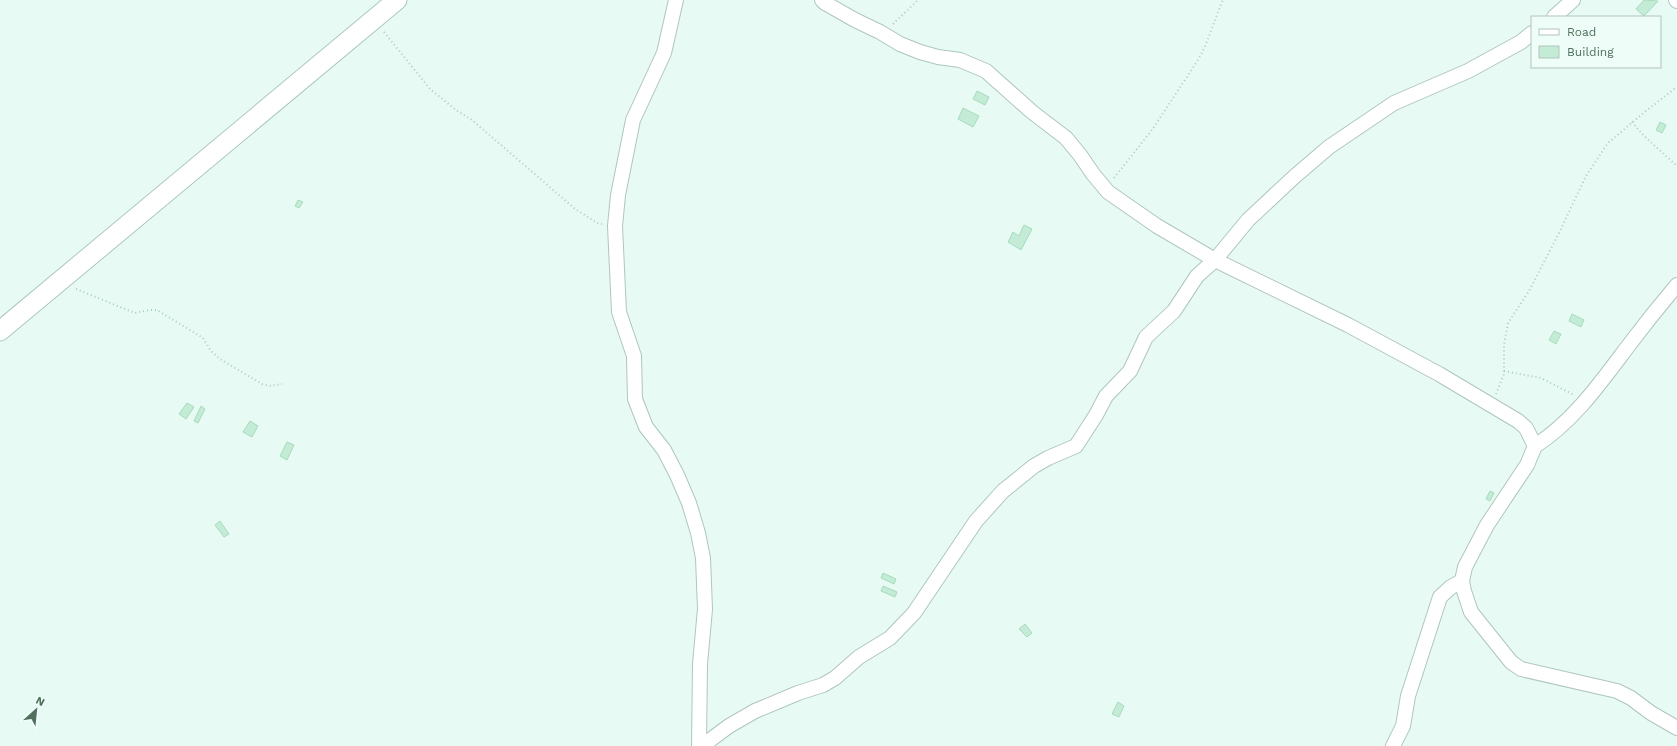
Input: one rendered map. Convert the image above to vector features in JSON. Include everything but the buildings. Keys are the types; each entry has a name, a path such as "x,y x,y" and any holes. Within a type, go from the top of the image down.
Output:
{"main road":[{"path":"0,331 397,0"}],"street":[{"path":"676,0 664,53 633,120 619,188 615,226 619,312 634,356 635,400 646,427 664,450 677,475 689,503 698,533 702,558 705,609 700,664 699,746"},
{"path":"822,0 855,20 900,44 938,57 960,60 986,71 1032,112 1057,129 1080,155 1108,192 1157,226 1215,260 1348,325 1440,374 1495,407 1526,428 1535,446"},
{"path":"1555,16 1573,0"},
{"path":"702,746 729,726 755,711 798,693 823,685 835,678 859,658 890,638 905,624 976,521 1003,491 1034,466 1048,458 1076,446 1096,415 1106,396 1130,371 1146,337 1174,311 1197,276 1215,260 1248,220 1294,177 1329,147 1394,103 1468,71 1520,42 1531,34"},
{"path":"1677,285 1654,312 1601,383 1552,435 1535,446 1527,465 1487,525 1465,567 1462,582 1471,612 1510,662 1521,669 1617,691 1631,698 1651,713 1677,728"},
{"path":"1393,746 1403,726 1408,696 1440,597 1451,588 1462,582"}],"path":[{"path":"880,32 897,21 918,0"},
{"path":"1108,192 1116,174 1152,130 1198,60 1223,0"},
{"path":"374,18 430,89 456,110 472,120 574,208 597,223 615,226"},
{"path":"1495,407 1496,394 1504,371 1505,332 1512,315 1529,291 1559,233 1574,198 1592,165 1608,143 1677,87"},
{"path":"1632,122 1644,136 1677,166"},
{"path":"58,283 86,292 135,313 156,310 203,338 211,351 220,359 262,384 269,386 282,384"},
{"path":"1504,371 1541,378 1560,387 1584,402"}]}
